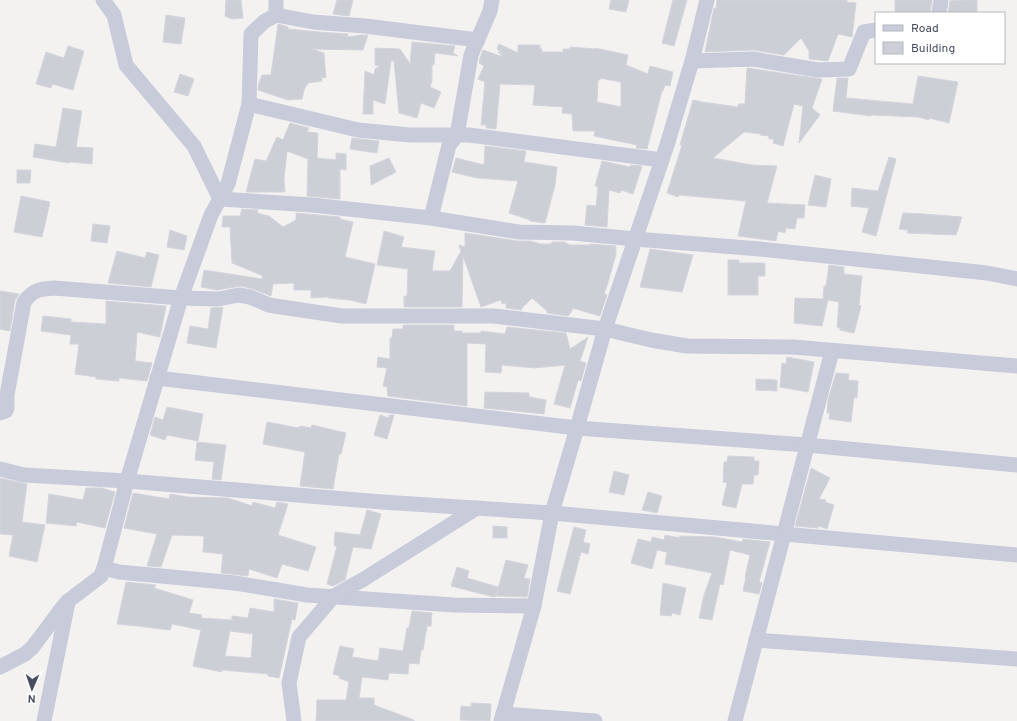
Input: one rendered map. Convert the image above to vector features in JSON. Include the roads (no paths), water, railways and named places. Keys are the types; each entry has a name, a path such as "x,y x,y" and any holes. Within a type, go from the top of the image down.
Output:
{"street":[{"path":"103,0 114,15 126,65 194,146 220,199"},
{"path":"431,218 449,145 457,135 471,55 490,11 492,0"},
{"path":"596,721 502,717 534,606 552,513 605,329 662,160 692,61 707,0"},
{"path":"939,12 941,0"},
{"path":"0,667 25,654 68,601 101,576 181,298 211,215 228,184 249,104 251,34 265,21 276,7 314,22 365,26 478,40"},
{"path":"692,61 753,59 818,70 849,69 864,32 875,30"},
{"path":"249,104 358,130 410,135 469,135 662,160"},
{"path":"220,199 312,205 431,218 519,232 573,233 635,240 760,249 987,274 1017,279"},
{"path":"0,413 6,411 8,408 7,395 24,302 30,294 41,289 54,288 181,298 218,299 239,295 281,307 342,316 494,316 605,329 651,340 687,346 793,347 1017,366"},
{"path":"735,721 832,351"},
{"path":"158,378 577,428 807,445 1017,465"},
{"path":"0,468 24,475 128,481 382,502 552,513 1017,554"},
{"path":"294,721 289,683 299,637 334,596 364,579 477,508"},
{"path":"104,568 119,572 236,583 307,594 454,605 534,606"},
{"path":"44,721 68,601"},
{"path":"756,640 1017,659"}]}
